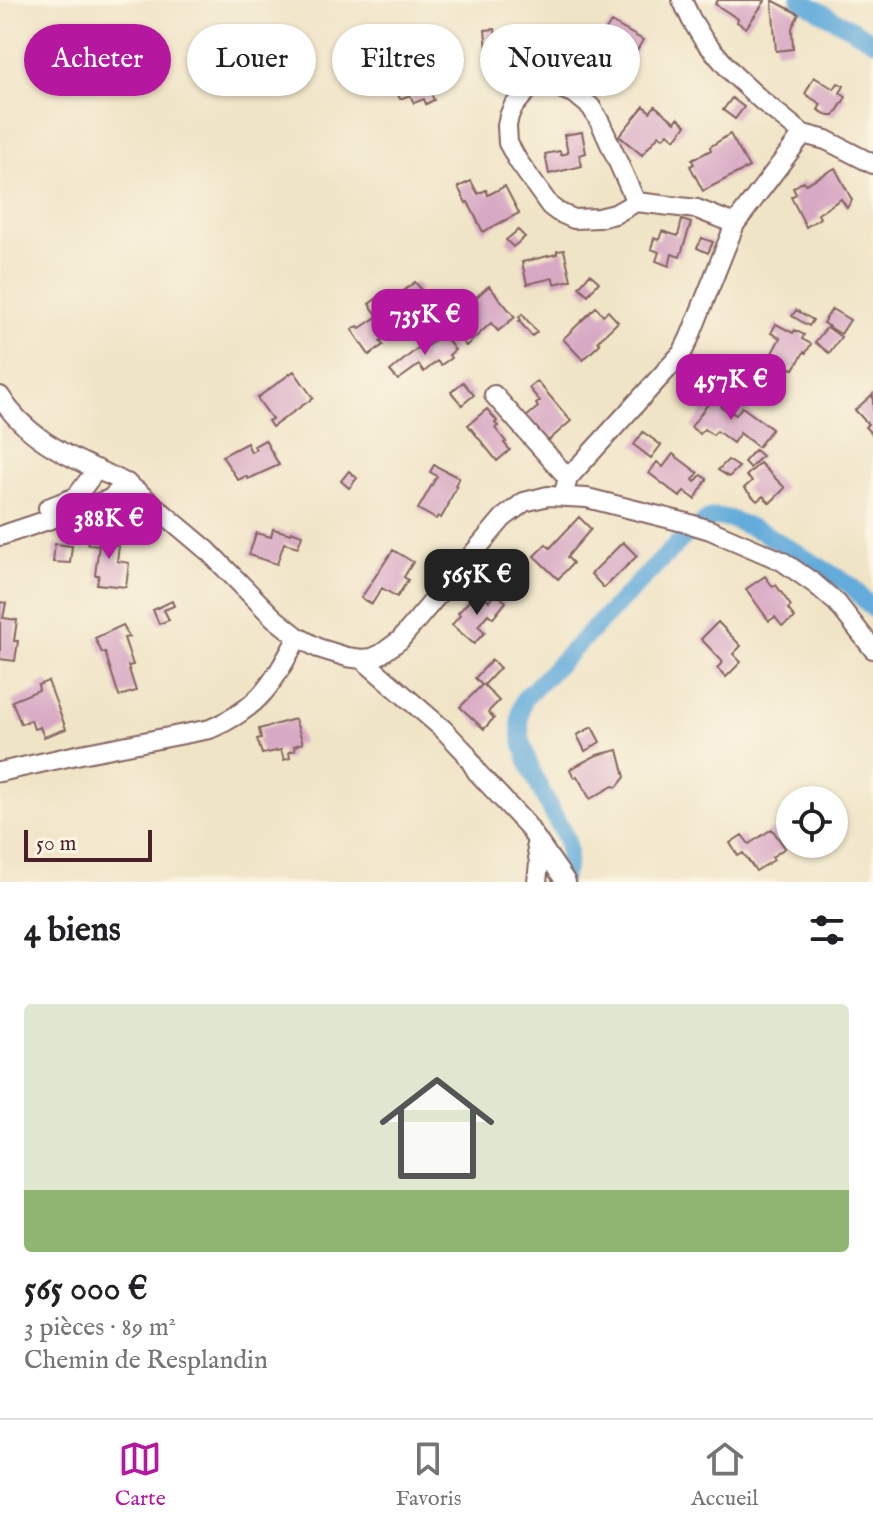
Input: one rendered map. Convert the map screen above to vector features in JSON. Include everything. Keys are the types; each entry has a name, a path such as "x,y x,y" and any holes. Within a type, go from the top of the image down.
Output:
{"street":[{"path":"682,0 703,39 734,75 803,134 826,140 873,164"},
{"path":"636,202 591,107 575,94 553,85 537,85 527,91 513,107 506,134 518,161 550,206 566,216 585,219 615,214 636,202 697,209 735,224"},
{"path":"0,396 26,429 38,438 127,483 208,551 274,618 298,637 330,653 362,659 381,654 400,640 508,513 530,499 566,487 682,353 735,224 803,134"},
{"path":"494,395 566,487 587,498 710,530 782,561 837,603 873,649"},
{"path":"0,525 76,497 97,469"},
{"path":"0,536 105,501 127,483"},
{"path":"0,772 210,729 227,722 266,691 298,637"},
{"path":"362,659 465,752 477,772 535,836 562,875"},
{"path":"535,836 539,863 537,882"}],"building":[{"path":"718,0 765,1 746,28 715,4"},
{"path":"772,0 799,14 792,28 793,49 776,51"},
{"path":"814,77 834,89 838,83 844,86 840,93 846,97 834,116 818,110 821,104 805,94"},
{"path":"410,96 432,96 434,100 426,104 424,99 414,103"},
{"path":"732,98 744,107 735,119 723,110"},
{"path":"644,106 650,112 655,106 675,122 678,118 686,125 675,139 668,133 663,138 659,135 642,155 619,136"},
{"path":"582,132 586,153 579,155 582,166 549,174 545,154 568,153 564,135"},
{"path":"730,134 749,167 703,191 690,166 694,164 692,160 711,150 710,147"},
{"path":"835,168 852,200 847,208 841,199 818,214 820,218 806,227 791,197 796,194 793,188"},
{"path":"471,181 478,194 486,190 488,195 505,186 519,213 483,232 458,187"},
{"path":"682,220 691,223 680,257 672,254 669,266 656,261 659,252 651,249 654,238 659,240 662,231 678,236"},
{"path":"518,230 525,237 513,247 506,240"},
{"path":"702,238 713,242 708,253 697,248"},
{"path":"564,250 571,280 554,284 553,278 527,284 522,262"},
{"path":"590,274 599,282 588,295 579,287"},
{"path":"415,282 421,289 407,301 401,293"},
{"path":"489,286 515,317 498,331 491,323 466,346 440,314 457,300 464,308"},
{"path":"380,296 401,326 380,341 383,345 369,355 352,330 378,316 369,304"},
{"path":"596,307 603,315 608,311 618,322 583,360 563,339"},
{"path":"832,309 850,320 841,334 823,323"},
{"path":"796,310 813,320 809,326 792,316"},
{"path":"522,314 537,332 532,336 519,321"},
{"path":"776,324 804,335 802,339 811,344 794,369 777,365 779,357 772,353 780,338 771,333"},
{"path":"827,327 841,337 829,353 815,342"},
{"path":"443,334 455,350 449,355 451,358 441,365 437,361 424,372 419,365 398,380 390,371 424,343 427,346"},
{"path":"294,371 313,398 272,427 268,421 272,419 257,398"},
{"path":"537,381 571,421 548,441 526,417 538,407 536,404 540,401 529,388"},
{"path":"463,382 474,395 462,405 451,392"},
{"path":"714,387 727,399 721,407 736,415 742,407 772,429 758,447 740,433 733,443 717,431 713,435 704,429 700,434 691,427 716,393 712,390"},
{"path":"873,394 873,435 855,410"},
{"path":"487,409 497,421 495,428 510,450 497,461 468,425"},
{"path":"643,432 661,445 651,458 634,445"},
{"path":"265,440 279,465 248,479 246,476 238,480 222,456 247,443 251,452 256,449 254,446"},
{"path":"755,450 762,456 750,468 744,462"},
{"path":"673,454 698,473 693,480 695,482 701,475 707,479 695,499 684,491 680,497 649,473 657,462 663,467"},
{"path":"728,460 739,467 729,477 718,470"},
{"path":"760,463 785,488 770,503 763,496 757,501 744,488 752,481 746,476"},
{"path":"434,465 459,478 449,504 441,518 438,516 436,519 418,509 437,476 430,472"},
{"path":"349,471 357,478 349,488 341,481"},
{"path":"579,517 591,529 567,557 573,563 558,579 534,556 546,544 550,548"},
{"path":"273,529 302,535 298,547 284,543 277,564 249,555 256,533 271,537"},
{"path":"89,531 111,534 109,545 119,546 117,561 129,563 126,587 97,584 99,575 95,575 99,545 88,544"},
{"path":"623,542 637,556 604,588 591,574"},
{"path":"55,544 72,546 70,563 53,562"},
{"path":"393,550 413,562 404,577 408,580 397,597 382,588 372,604 361,598"},
{"path":"765,576 773,587 776,585 791,606 788,609 795,618 782,626 775,617 769,621 746,589"},
{"path":"496,593 506,602 493,618 488,614 478,626 485,632 474,644 452,625 471,599 479,606"},
{"path":"172,601 174,606 164,610 169,620 159,624 153,610"},
{"path":"0,602 6,603 3,618 17,620 15,661 0,659"},
{"path":"718,622 741,646 733,654 741,662 726,677 717,668 723,662 701,639"},
{"path":"123,625 129,637 124,638 133,665 128,666 136,691 119,696 105,652 102,653 95,638"},
{"path":"492,660 500,668 484,685 499,701 488,712 494,718 484,729 460,707 482,685 475,678"},
{"path":"48,681 66,729 44,737 40,727 34,729 31,720 21,724 12,701 39,690 38,685"},
{"path":"295,719 303,743 294,746 295,750 289,752 290,758 284,760 281,750 262,754 257,739 261,738 259,729"},
{"path":"592,727 600,742 585,751 577,735"},
{"path":"618,750 625,777 617,787 613,786 590,799 570,769 597,755"},
{"path":"772,829 776,835 774,860 756,871 743,853 738,856 730,843 742,835 749,844"}],"waterway":[{"path":"800,0 873,41"},
{"path":"561,882 568,860 566,838 524,750 520,714 525,698 683,538 710,518 730,519 762,532 850,585 873,609"}]}
